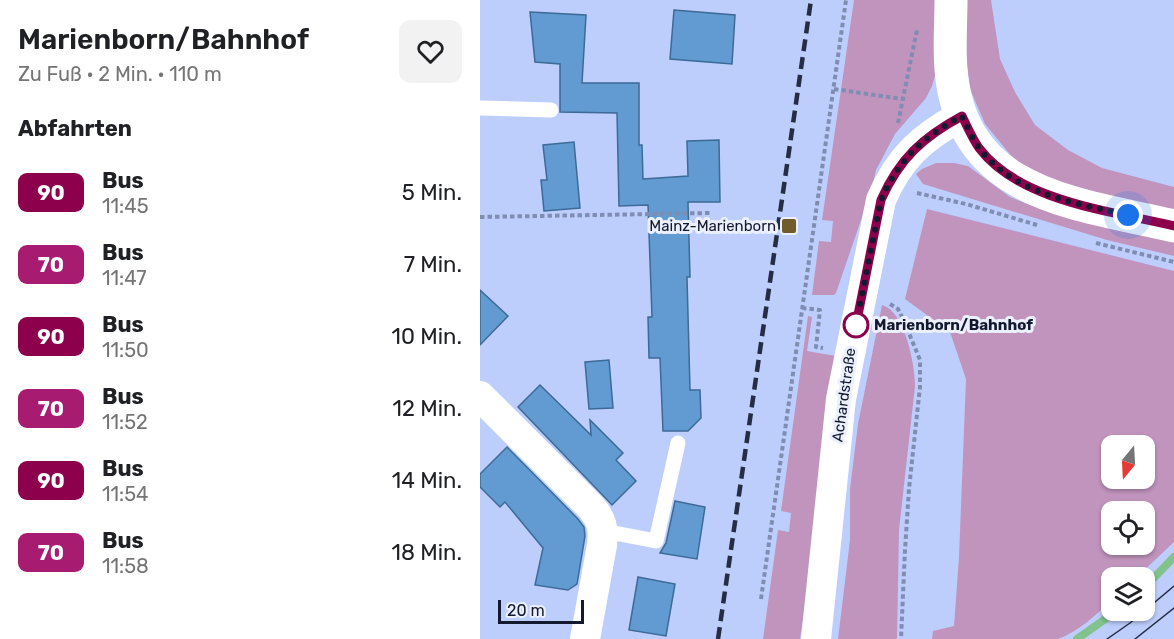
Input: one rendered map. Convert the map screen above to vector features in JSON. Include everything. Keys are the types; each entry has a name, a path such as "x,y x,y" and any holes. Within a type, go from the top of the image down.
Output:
{"street":[{"path":"951,0 951,69 962,116 979,148 993,163 1030,188 1060,199 1174,226"},
{"name":"Achardstraße","path":"816,639 841,399 881,200 887,186 911,151 939,128 962,116"},
{"path":"480,397 591,507 602,521 604,531 585,639"}],"lane":[{"path":"480,108 551,110"},
{"path":"604,531 656,541 678,443"}],"path":[{"path":"761,599 846,0"},
{"path":"897,130 919,22"},
{"path":"834,89 902,99"},
{"path":"887,186 966,204 1041,226"},
{"path":"480,217 710,213"},
{"path":"1094,242 1174,262"},
{"path":"862,292 888,302 898,309 915,343 920,360 920,387 904,550 901,639"},
{"path":"802,308 809,309"}],"shaded area":[{"path":"854,0 938,0 936,72 926,98 895,134 876,170 836,293 834,295 812,295 819,241 831,242 833,221 822,220"},
{"path":"966,0 991,0 1000,59 1015,92 1035,125 1068,150 1102,168 1174,187 1174,214 1042,177 1014,159 985,124 970,89 965,56"},
{"path":"936,163 968,166 1010,197 1030,205 1174,239 1174,256 1107,240 923,184 916,174"},
{"path":"927,209 1174,271 1174,542 1148,567 1101,567 1101,610 1073,632 1058,639 932,639 933,631 954,626 959,557 966,379 950,332 905,299"},
{"path":"882,305 890,309 903,328 911,353 915,386 899,530 897,639 838,639 850,540 850,489 858,424"},
{"path":"808,316 812,317 807,351 836,356 814,546 800,639 763,639 778,530 789,532 791,513 781,511"}],"building":[{"path":"674,10 735,15 732,64 670,59"},
{"path":"530,12 586,15 582,83 639,83 639,145 642,145 643,179 688,176 687,141 719,140 720,202 688,202 690,390 700,390 701,418 688,431 663,431 660,358 649,358 648,317 652,317 648,205 619,206 617,113 560,112 560,64 535,62"},
{"path":"574,142 580,208 544,211 541,180 547,180 543,145"},
{"path":"480,290 508,316 480,345"},
{"path":"609,360 613,408 589,409 585,362"},
{"path":"540,385 591,435 590,420 623,453 616,460 636,481 612,505 518,407"},
{"path":"507,447 584,527 585,536 577,584 568,590 535,585 543,548 505,502 500,507 480,487 480,474"},
{"path":"675,501 705,507 697,559 660,553 666,543"},
{"path":"638,577 675,584 666,636 629,630"}],"waterway":[{"path":"1155,577 1174,557"},
{"path":"1077,639 1102,621"}],"tram line":[{"path":"1107,639 1174,586"},
{"path":"1135,639 1174,608"}],"railway":[{"path":"718,639 811,0"}],"bus line":[{"name":"90","path":"856,325 881,200 887,186 911,151 939,128 962,116 979,148 993,163 1030,188 1060,199 1174,226"}],"place":[{"name":"Mainz-Marienborn","path":"789,226"},
{"name":"Marienborn/Bahnhof","path":"856,325"}],"route":[{"path":"856,325 881,200 887,186 911,151 939,128 962,116 979,148 1012,178 1030,188 1060,199 1128,215"}]}
